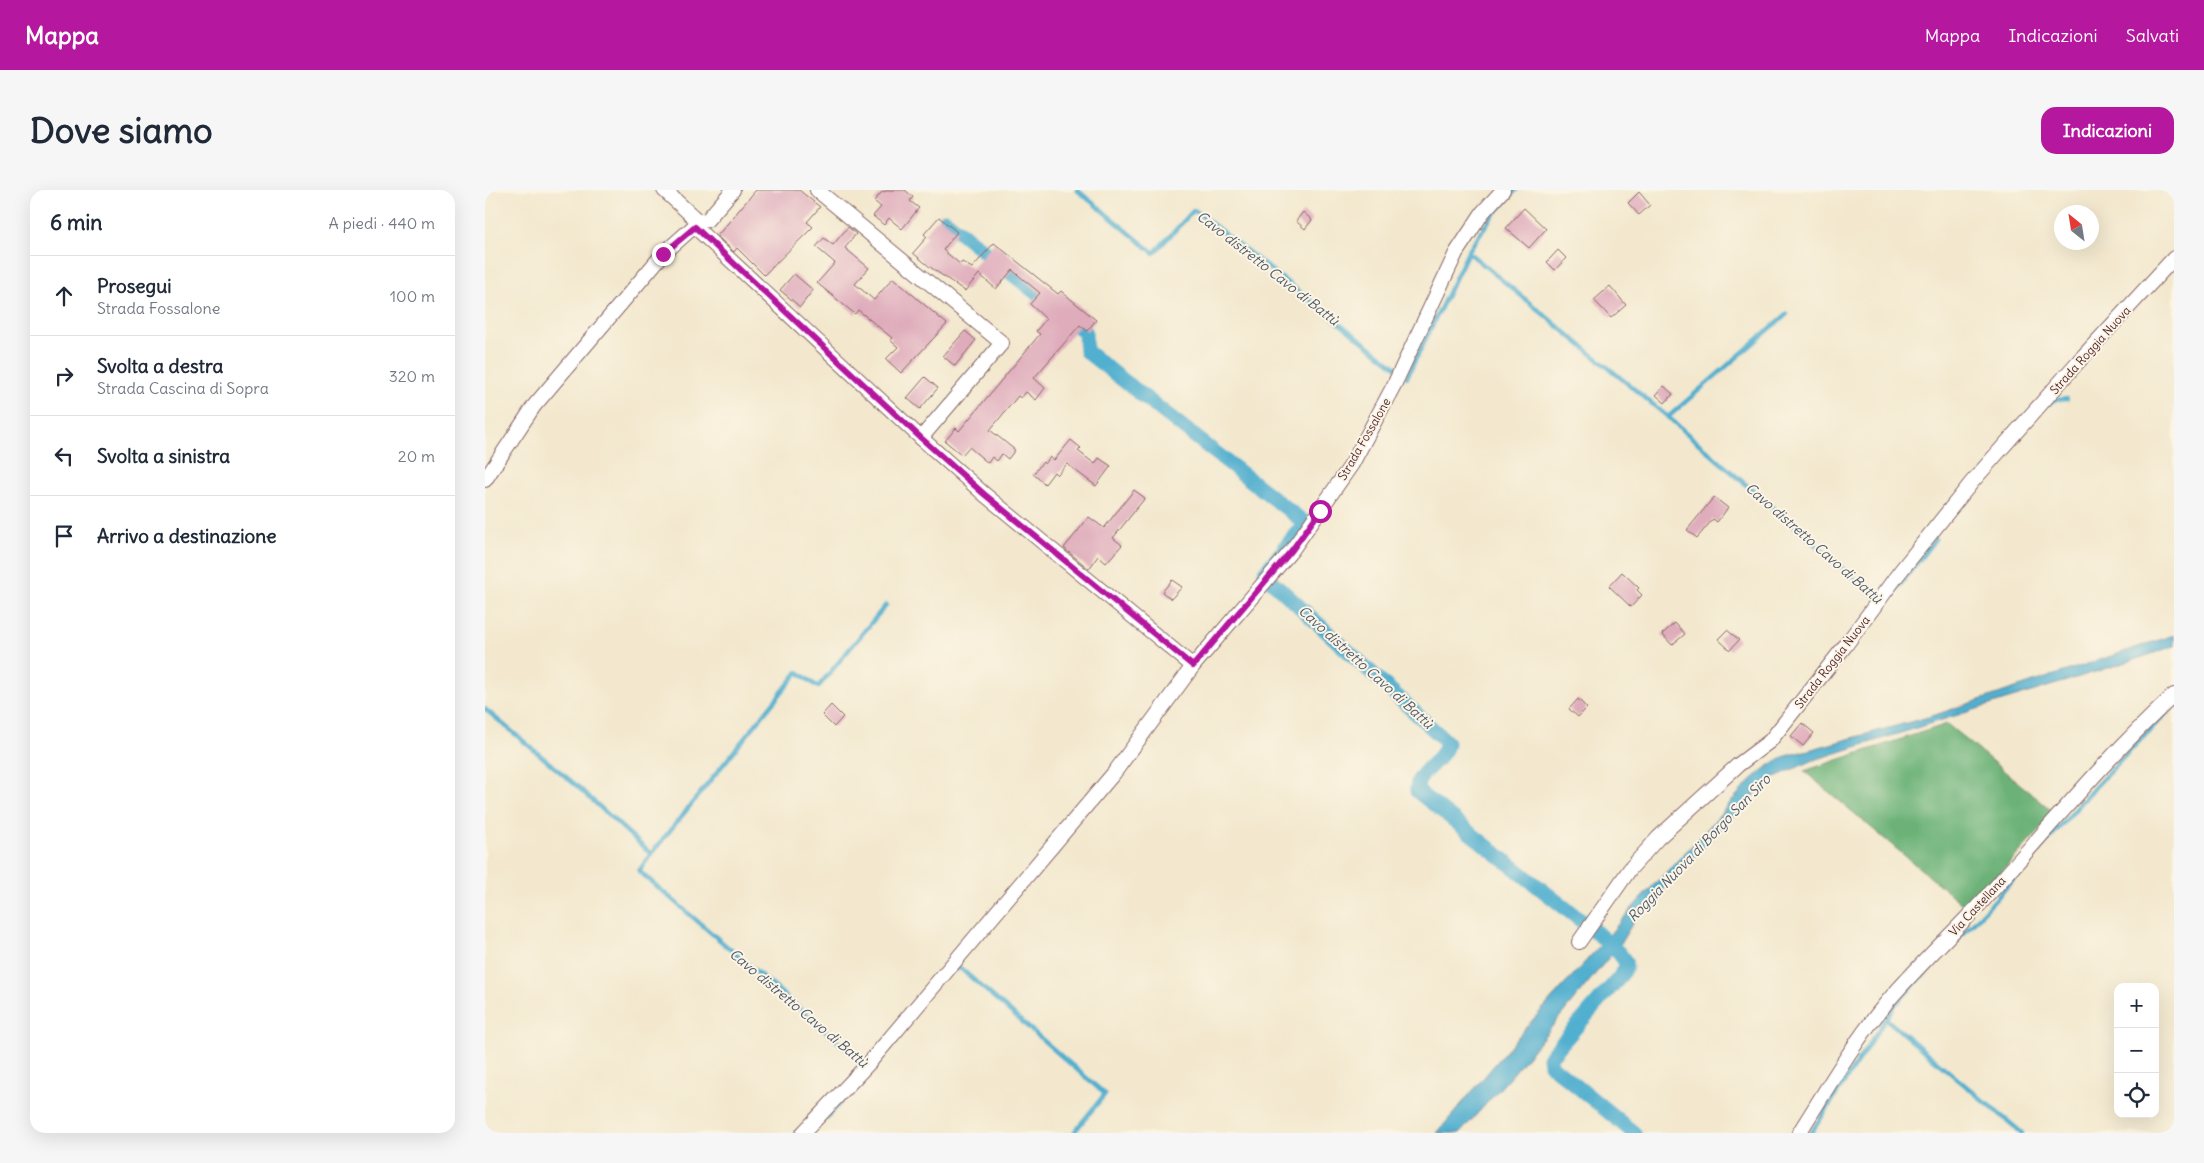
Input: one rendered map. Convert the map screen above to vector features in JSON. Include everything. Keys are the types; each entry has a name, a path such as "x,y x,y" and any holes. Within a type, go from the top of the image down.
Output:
{"street":[{"path":"664,190 697,225 921,438 984,494 1193,666"},
{"path":"485,480 534,406 663,254 697,225 707,220 733,190"},
{"path":"817,190 1002,343 921,438"},
{"name":"Strada Fossalone","path":"803,1133 866,1067 1114,773 1193,666 1292,550 1352,464 1395,385 1456,253 1483,212 1503,190"},
{"name":"Strada Roggia Nuova","path":"1587,933 1630,869 1658,838 1738,765 1769,741 1972,482 2077,363 2174,258"},
{"name":"Via Castellana","path":"1799,1133 1865,1031 1887,1002 1920,965 1978,906 2129,739 2174,695"}],"green space":[{"path":"1947,724 2055,813 1968,909 1804,771"}],"water":[{"name":"Roggia Nuova di Borgo San Siro","path":"2174,635 2174,646 1814,760 1768,780 1635,919 1617,949 1606,939 1640,899 1701,836 1739,793 1759,773 1783,757 1932,716"},
{"path":"1604,941 1615,950 1512,1075 1460,1133 1437,1133 1528,1025"}],"building":[{"path":"756,190 799,190 820,207 807,222 813,227 764,275 737,248 734,252 717,236"},
{"path":"905,190 913,197 910,201 919,208 902,229 889,218 884,225 873,216 881,207 874,201 882,192"},
{"path":"1639,192 1650,205 1639,215 1628,203"},
{"path":"1524,208 1546,229 1529,248 1506,228"},
{"path":"1303,212 1312,220 1305,229 1296,221"},
{"path":"939,217 957,232 943,250 960,264 962,262 972,268 994,243 1058,294 1061,291 1096,320 1087,331 1080,325 1034,378 1045,388 1036,400 1026,392 1021,398 1018,396 990,430 1015,450 1008,459 1002,454 997,461 992,457 988,463 969,447 962,455 945,441 956,428 959,431 1040,334 1036,331 1046,319 1030,304 1040,293 1012,270 996,289 979,274 965,291 930,267 913,253 927,237 924,234"},
{"path":"848,227 856,234 845,248 869,268 855,284 874,300 893,278 947,324 901,373 886,359 898,347 890,340 892,338 858,310 855,314 817,283 835,263 816,247 824,238 833,245"},
{"path":"1558,250 1566,258 1555,270 1547,262"},
{"path":"794,274 813,290 800,307 780,290"},
{"path":"1610,286 1626,305 1611,318 1594,300"},
{"path":"965,331 976,340 955,366 943,356"},
{"path":"925,377 938,388 920,409 907,398"},
{"path":"1664,386 1673,394 1665,403 1656,395"},
{"path":"1071,440 1081,448 1078,451 1095,464 1099,458 1111,466 1096,486 1067,464 1057,475 1054,472 1045,484 1033,474 1050,457 1054,460"},
{"path":"1134,490 1145,498 1113,538 1122,545 1106,563 1098,556 1089,569 1064,548 1089,517 1104,528"},
{"path":"1714,497 1728,508 1717,522 1713,519 1697,538 1687,530"},
{"path":"1622,572 1639,588 1637,590 1642,595 1631,607 1609,586"},
{"path":"1172,580 1182,587 1171,599 1162,592"},
{"path":"1675,623 1685,634 1672,645 1662,634"},
{"path":"1727,630 1739,640 1730,650 1718,639"},
{"path":"1578,699 1587,708 1578,717 1569,709"},
{"path":"831,705 843,717 834,727 822,715"},
{"path":"1802,723 1814,733 1803,746 1791,736"}],"waterway":[{"name":"Cavo distretto Cavo di Battù","path":"1077,190 1154,253 1194,210 1397,368"},
{"name":"Cavo distretto Cavo di Battù","path":"1468,252 1492,216 1516,190"},
{"name":"Cavo distretto Cavo di Battù","path":"945,220 1085,332 1086,351 1305,523 1265,572 1265,575 1447,742 1442,755 1421,777 1417,791 1598,934 1625,961 1626,967 1619,978 1549,1058 1551,1065 1634,1133"},
{"name":"Cavo distretto Cavo di Battù","path":"1407,377 1468,252 1668,417 1787,314"},
{"name":"Cavo distretto Cavo di Battù","path":"2049,404 2053,400 2067,399"},
{"name":"Cavo distretto Cavo di Battù","path":"1668,417 1885,605 1935,539"},
{"name":"Cavo distretto Cavo di Battù","path":"651,854 798,672 818,687 886,605"},
{"path":"1811,1133 1894,1006 1996,899 2095,787 2174,705"},
{"name":"Cavo distretto Cavo di Battù","path":"485,709 577,786 651,854 639,871 864,1064"},
{"name":"Cavo distretto Cavo di Battù","path":"956,970 959,967 1105,1094 1075,1131"},
{"path":"1886,1019 2022,1133"},
{"path":"826,1118 843,1100"}],"route":[{"path":"663,254 695,227 921,438 984,494 1193,666 1292,550 1320,511"}]}
